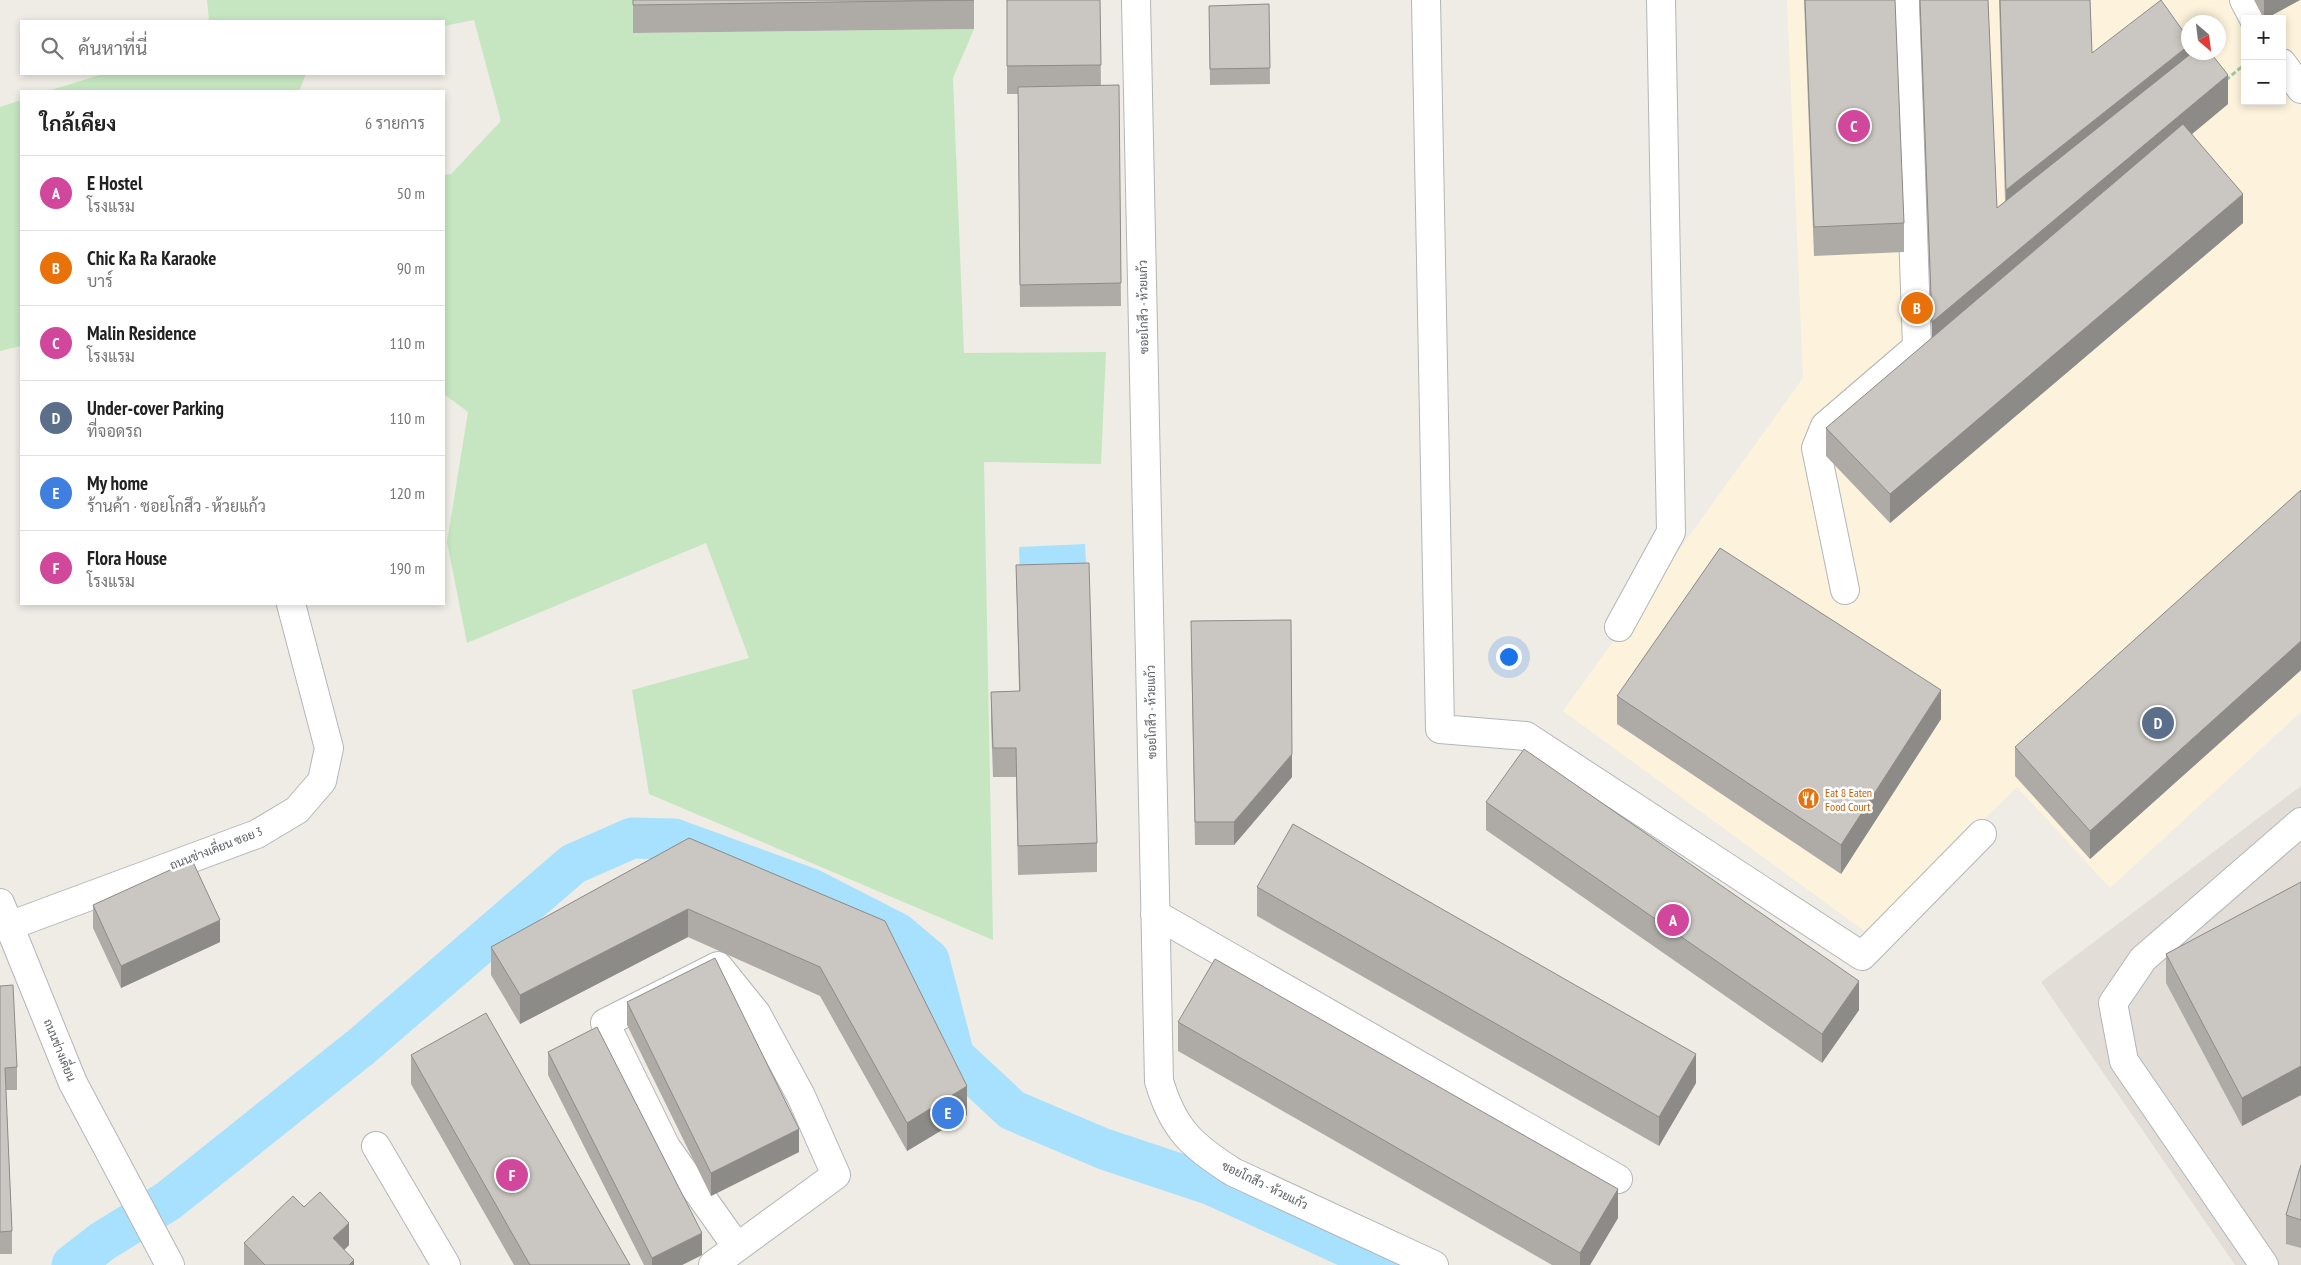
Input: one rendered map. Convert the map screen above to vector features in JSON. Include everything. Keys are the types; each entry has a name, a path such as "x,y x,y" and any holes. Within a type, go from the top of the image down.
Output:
{"street":[{"name":"ซอยโกสึว - ห้วยแก้ว","path":"1136,0 1159,1081 1167,1109 1185,1135 1207,1156 1233,1172 1434,1265"},
{"path":"1426,0 1440,729 1526,736 1862,956 1982,834"},
{"path":"1619,627 1671,532 1661,0"},
{"path":"1845,590 1816,448 1825,426 1917,347 1905,0"},
{"path":"2244,0 2252,15"},
{"path":"2286,68 2301,89"},
{"name":"ถนนช่างเคี่ยน ซอย 3","path":"5,914 257,834 297,810 322,781 329,748 291,605"},
{"path":"2264,1265 2124,1061 2113,1003 2143,959 2301,822"},
{"name":"ถนนช่างเคี่ยน","path":"5,914 73,1083 170,1265"},
{"path":"1156,914 1618,1179"},
{"path":"713,1265 836,1175 801,1096 756,1013 718,966 605,1023 666,1147 737,1247"},
{"path":"376,1146 446,1265"}],"path":[{"path":"2223,82 2241,67"}],"shaded area":[{"path":"1787,0 2301,0 2301,712 2110,888 2017,787 1867,933 1563,711 1803,378"},
{"path":"2301,786 2301,1265 2235,1265 2041,982"}],"green space":[{"path":"207,0 633,0 634,33 974,29 953,78 964,353 1106,352 1101,464 984,462 993,940 649,794 632,690 749,658 706,543 467,643 447,542 468,412 445,395 445,175 451,174 501,121 474,20 445,26 445,20 209,20"},
{"path":"100,75 306,75 299,90 51,90"},
{"path":"20,100 20,346 0,351 0,107"}],"water":[{"path":"1085,544 1087,578 1020,581 1019,547"}],"building":[{"path":"633,0 974,0 633,5"},
{"path":"1007,0 1100,0 1101,65 1007,66"},
{"path":"1805,0 1895,0 1904,223 1814,227"},
{"path":"1920,0 1988,0 1997,208 2183,60 2216,60 2228,75 1932,322"},
{"path":"2000,0 2090,0 2092,53 2161,0 2181,28 2181,52 2006,190"},
{"path":"1269,4 1270,68 1210,69 1209,6"},
{"path":"1119,85 1121,283 1020,285 1018,87"},
{"path":"2183,124 2243,194 1890,494 1826,428"},
{"path":"2301,490 2301,641 2090,831 2015,747"},
{"name":"Eat 8 Eaten Food Court","path":"1720,548 1941,690 1841,845 1617,696"},
{"path":"1089,563 1097,843 1018,846 1016,748 993,748 991,692 1020,691 1016,565"},
{"path":"1291,620 1292,754 1234,822 1195,822 1191,621"},
{"path":"1524,749 1859,981 1822,1034 1486,802"},
{"path":"1293,824 1696,1054 1659,1117 1257,887"},
{"path":"689,838 885,921 967,1086 907,1123 820,967 688,909 520,995 491,947"},
{"path":"192,860 220,920 121,966 93,905"},
{"path":"2301,882 2301,1066 2242,1098 2166,954"},
{"path":"715,958 799,1129 711,1173 627,1002"},
{"path":"1215,959 1618,1189 1580,1253 1178,1022"},
{"path":"13,985 17,1067 5,1068 12,1231 0,1232 0,986"},
{"path":"486,1013 630,1265 530,1265 411,1055"},
{"path":"597,1027 702,1233 652,1258 548,1052"},
{"path":"2301,1165 2301,1220 2286,1215"},
{"path":"320,1192 349,1223 333,1238 354,1260 349,1265 265,1265 244,1243 293,1196 304,1207"}],"waterway":[{"path":"72,1265 103,1241 168,1201 362,1046 573,864 632,838 674,839 811,889 897,933 929,960 954,1056 1012,1110 1104,1149 1212,1185 1387,1265"}],"place":[{"name":"Malin Residence","path":"1854,126"},
{"name":"Chic Ka Ra Karaoke","path":"1917,308"},
{"name":"Under-cover Parking","path":"2158,723"},
{"name":"Eat 8 Eaten Food Court","path":"1809,799"},
{"name":"E Hostel","path":"1673,920"},
{"name":"My home","path":"948,1113"},
{"name":"Flora House","path":"512,1175"}]}
